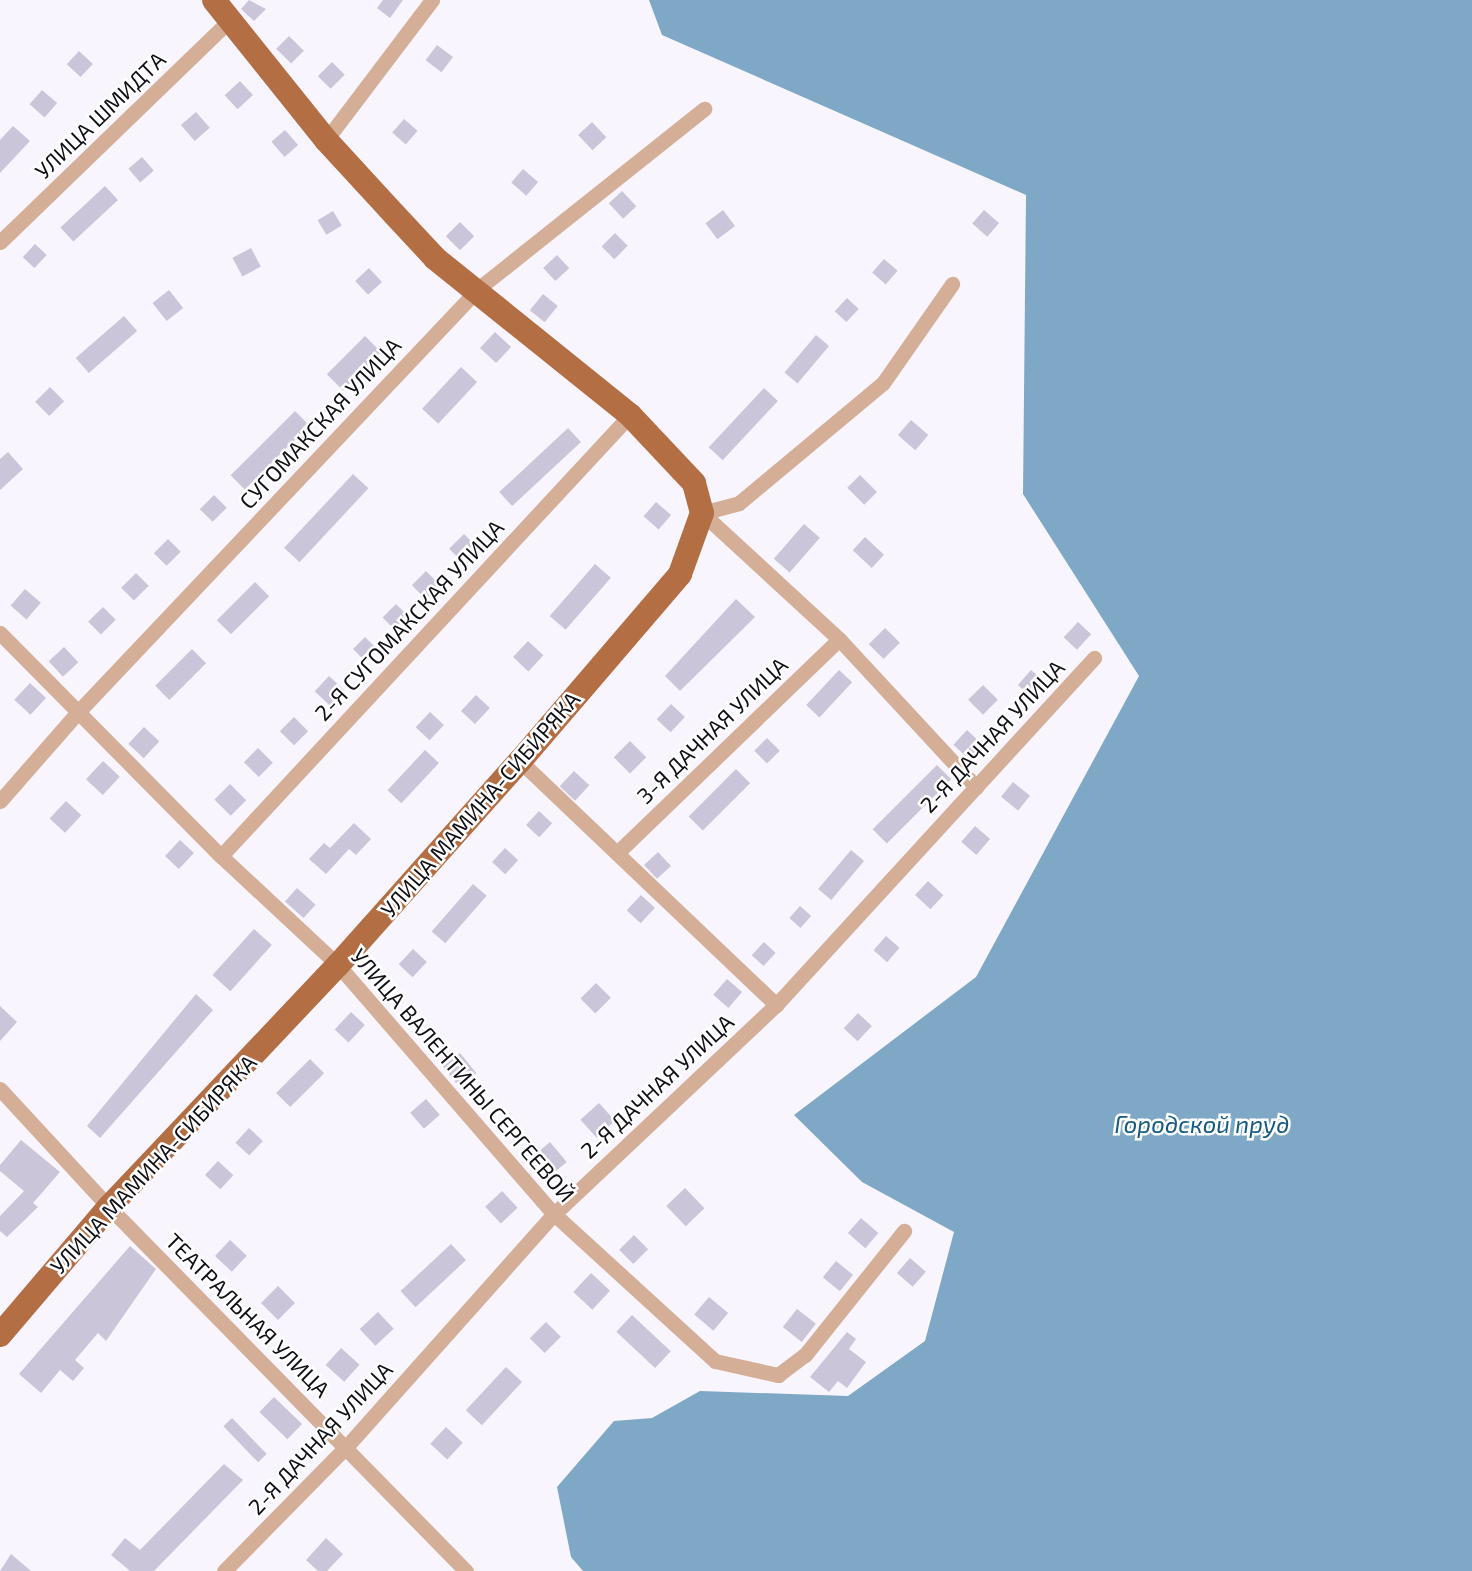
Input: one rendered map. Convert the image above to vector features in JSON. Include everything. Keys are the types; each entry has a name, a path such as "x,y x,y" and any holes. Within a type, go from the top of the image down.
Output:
{"main road":[{"path":"214,0 326,140 435,258 479,288 630,415 694,483 702,513"},
{"name":"УЛИЦА МАМИНА-СИБИРЯКА","path":"0,1335 109,1207 338,965 520,761 680,574 702,513"}],"street":[{"path":"326,140 432,0"},
{"name":"УЛИЦА ШМИДТА","path":"0,242 230,20"},
{"name":"СУГОМАКСКАЯ УЛИЦА","path":"0,801 78,712 479,288 704,109"},
{"path":"702,513 739,502 883,383 952,284"},
{"name":"2-Я СУГОМАКСКАЯ УЛИЦА","path":"221,856 630,415"},
{"path":"702,513 839,639 976,787"},
{"name":"УЛИЦА ВАЛЕНТИНЫ СЕРГЕЕВОЙ","path":"0,633 221,856 338,965 554,1214 715,1361 777,1376 805,1355 904,1231"},
{"name":"3-Я ДАЧНАЯ УЛИЦА","path":"617,854 839,639"},
{"name":"2-Я ДАЧНАЯ УЛИЦА","path":"224,1571 347,1446 554,1214 776,1005 1094,658"},
{"path":"520,761 776,1005"},
{"name":"ТЕАТРАЛЬНАЯ УЛИЦА","path":"0,1089 109,1207 347,1446 466,1571"}],"water":[{"name":"Городской пруд","path":"649,0 1472,0 1472,1571 583,1571 571,1557 557,1487 614,1421 652,1418 700,1391 848,1396 925,1341 954,1232 862,1182 794,1115 976,977 1139,676 1023,494 1026,195 662,35"}],"building":[{"path":"249,0 266,9 254,21 241,9"},
{"path":"383,0 403,0 390,18 377,8"},
{"path":"289,36 304,51 291,64 276,49"},
{"path":"437,45 453,57 442,72 426,60"},
{"path":"79,51 93,64 81,77 67,64"},
{"path":"332,62 345,75 331,89 318,76"},
{"path":"240,81 253,95 238,109 225,95"},
{"path":"42,90 57,103 45,117 30,104"},
{"path":"196,112 210,128 195,141 181,125"},
{"path":"404,119 418,131 406,144 392,133"},
{"path":"592,122 606,137 592,150 578,135"},
{"path":"13,126 30,141 0,173 0,140"},
{"path":"285,130 298,145 285,157 271,142"},
{"path":"142,157 154,171 140,182 128,169"},
{"path":"523,169 538,182 526,196 511,183"},
{"path":"105,186 118,200 73,241 60,228"},
{"path":"622,191 636,206 623,219 609,203"},
{"path":"723,210 735,226 717,239 705,223"},
{"path":"984,210 999,223 987,237 972,224"},
{"path":"333,211 342,226 326,235 318,220"},
{"path":"460,222 474,236 460,250 446,236"},
{"path":"615,233 628,246 614,259 602,246"},
{"path":"35,244 47,255 34,268 23,257"},
{"path":"251,248 261,267 242,276 232,258"},
{"path":"557,255 569,268 555,281 543,268"},
{"path":"884,259 898,271 886,284 872,273"},
{"path":"369,268 382,282 368,295 355,281"},
{"path":"169,290 183,308 167,321 152,303"},
{"path":"543,294 558,306 545,322 530,310"},
{"path":"847,298 859,309 846,322 835,311"},
{"path":"124,316 137,331 89,373 76,358"},
{"path":"495,332 511,347 496,363 480,348"},
{"path":"816,335 829,346 798,383 785,373"},
{"path":"365,336 381,352 343,390 327,374"},
{"path":"461,367 477,382 438,424 422,409"},
{"path":"50,387 64,401 49,416 35,402"},
{"path":"764,388 778,401 723,460 709,447"},
{"path":"295,411 309,425 245,489 231,475"},
{"path":"911,420 928,435 915,450 898,435"},
{"path":"568,428 581,442 512,506 499,492"},
{"path":"8,452 23,469 0,490 0,459"},
{"path":"353,474 368,488 299,562 284,548"},
{"path":"860,475 877,492 864,505 847,488"},
{"path":"214,495 227,508 213,522 200,509"},
{"path":"656,502 671,515 659,529 644,516"},
{"path":"804,524 820,538 790,572 774,559"},
{"path":"464,534 477,547 462,562 449,549"},
{"path":"865,537 884,555 872,568 853,550"},
{"path":"168,539 181,552 167,566 154,553"},
{"path":"595,564 611,578 566,630 550,616"},
{"path":"426,571 440,585 426,599 412,585"},
{"path":"136,573 149,586 134,601 121,588"},
{"path":"255,582 269,596 231,634 217,620"},
{"path":"25,589 41,603 26,619 11,606"},
{"path":"736,599 755,617 680,691 665,676"},
{"path":"396,604 408,616 395,629 383,617"},
{"path":"103,607 116,620 101,635 88,622"},
{"path":"1078,622 1091,634 1077,650 1064,637"},
{"path":"885,628 900,643 884,659 869,644"},
{"path":"365,637 378,650 366,662 353,649"},
{"path":"528,641 543,655 528,671 513,657"},
{"path":"64,647 78,662 63,677 49,661"},
{"path":"192,649 206,663 169,700 155,686"},
{"path":"839,670 852,682 819,717 806,705"},
{"path":"1031,670 1046,683 1033,698 1018,685"},
{"path":"329,676 344,690 330,706 315,691"},
{"path":"30,683 46,698 30,715 14,700"},
{"path":"983,685 998,700 983,715 968,700"},
{"path":"476,695 490,708 475,724 461,711"},
{"path":"671,704 685,717 671,732 657,719"},
{"path":"430,712 444,725 430,740 416,727"},
{"path":"294,717 308,731 294,745 280,731"},
{"path":"144,727 159,741 144,758 128,744"},
{"path":"967,730 983,745 969,760 953,745"},
{"path":"767,738 780,751 767,763 754,751"},
{"path":"630,741 646,757 630,774 614,757"},
{"path":"258,748 273,763 259,777 244,762"},
{"path":"425,750 439,763 401,803 387,790"},
{"path":"103,761 120,777 103,795 86,779"},
{"path":"937,765 951,779 887,843 873,829"},
{"path":"736,769 750,783 703,831 689,816"},
{"path":"574,771 589,785 575,801 560,786"},
{"path":"1013,782 1030,796 1018,811 1001,797"},
{"path":"230,784 246,800 231,816 214,800"},
{"path":"66,801 81,815 65,833 50,819"},
{"path":"539,811 552,823 539,837 526,825"},
{"path":"354,823 371,839 356,855 349,849 326,874 309,859 324,843 330,848"},
{"path":"975,826 990,839 976,855 961,842"},
{"path":"180,840 194,853 179,869 165,856"},
{"path":"505,848 518,860 505,874 492,862"},
{"path":"851,850 864,861 831,900 818,889"},
{"path":"658,852 671,866 657,879 644,865"},
{"path":"928,881 943,895 930,909 915,895"},
{"path":"473,884 487,896 445,943 432,932"},
{"path":"297,888 316,905 304,918 285,901"},
{"path":"641,895 655,908 641,923 627,910"},
{"path":"800,906 811,916 800,928 789,918"},
{"path":"254,929 272,945 230,991 213,975"},
{"path":"886,936 900,948 887,962 874,950"},
{"path":"764,942 776,953 763,966 752,955"},
{"path":"413,949 427,962 413,977 399,964"},
{"path":"727,979 742,992 728,1008 713,995"},
{"path":"596,983 611,998 595,1013 580,999"},
{"path":"196,994 213,1010 100,1138 87,1126"},
{"path":"0,1006 17,1022 0,1041"},
{"path":"351,1012 365,1025 349,1043 335,1030"},
{"path":"858,1013 872,1026 858,1041 844,1028"},
{"path":"460,1053 476,1073 459,1087 443,1067"},
{"path":"310,1059 324,1073 290,1107 276,1093"},
{"path":"426,1099 440,1115 424,1129 410,1113"},
{"path":"599,1103 615,1121 596,1138 580,1120"},
{"path":"249,1128 263,1141 249,1156 235,1143"},
{"path":"21,1140 60,1172 33,1203 38,1207 7,1237 0,1231 0,1216 24,1191 0,1171 0,1165"},
{"path":"550,1142 567,1162 548,1178 531,1158"},
{"path":"218,1161 233,1175 220,1189 205,1175"},
{"path":"685,1188 704,1208 686,1226 666,1206"},
{"path":"502,1191 518,1208 501,1224 485,1207"},
{"path":"861,1218 878,1233 865,1248 848,1233"},
{"path":"634,1235 648,1249 633,1264 619,1250"},
{"path":"230,1240 247,1256 232,1272 215,1256"},
{"path":"451,1244 466,1260 416,1307 401,1291"},
{"path":"130,1246 156,1269 106,1341 98,1333 75,1360 84,1368 73,1381 60,1370 41,1393 19,1374"},
{"path":"910,1258 926,1272 913,1287 897,1273"},
{"path":"836,1261 853,1275 840,1291 823,1277"},
{"path":"591,1273 610,1291 592,1310 573,1292"},
{"path":"278,1286 295,1303 278,1320 261,1303"},
{"path":"709,1297 728,1313 713,1331 694,1315"},
{"path":"797,1309 816,1324 802,1342 783,1327"},
{"path":"378,1312 394,1329 375,1346 360,1329"},
{"path":"632,1315 671,1351 655,1368 616,1332"},
{"path":"546,1322 561,1337 545,1353 530,1338"},
{"path":"847,1332 856,1339 849,1349 866,1362 847,1388 838,1381 829,1392 810,1377"},
{"path":"341,1348 360,1365 344,1382 326,1365"},
{"path":"506,1367 522,1382 482,1425 466,1410"},
{"path":"274,1397 302,1424 287,1439 259,1412"},
{"path":"232,1418 267,1454 258,1462 223,1426"},
{"path":"446,1427 463,1443 447,1460 430,1444"},
{"path":"224,1464 243,1480 154,1571 130,1571 111,1555 125,1538 140,1550"},
{"path":"326,1538 343,1554 327,1571 318,1571 306,1560"},
{"path":"11,1554 31,1571 0,1571"}]}
